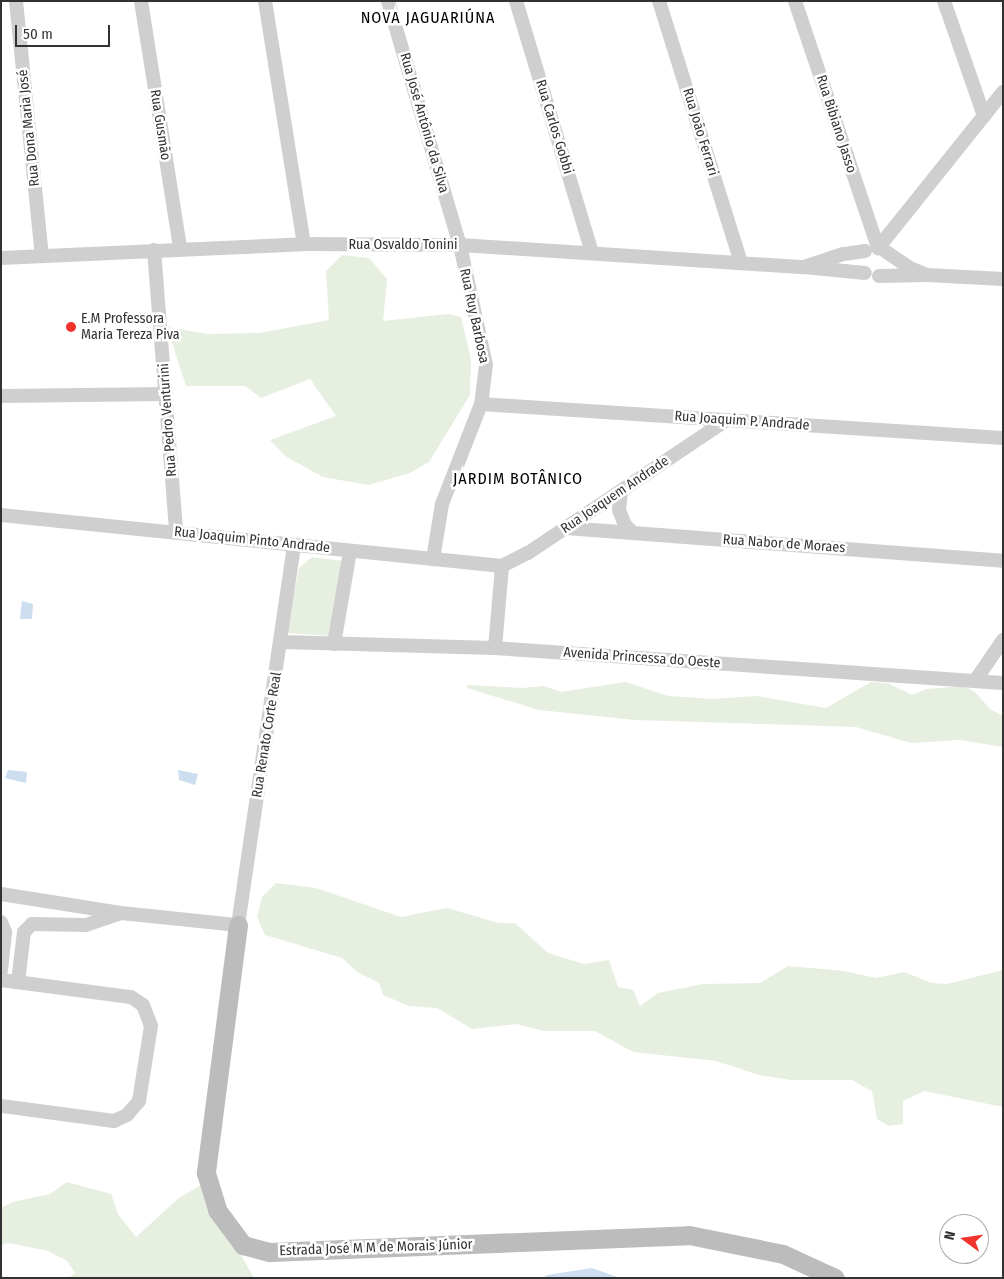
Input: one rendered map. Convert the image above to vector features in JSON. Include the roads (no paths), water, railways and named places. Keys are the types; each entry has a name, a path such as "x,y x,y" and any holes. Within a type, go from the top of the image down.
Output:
{"street":[{"name":"Rua Dona Maria José","path":"16,1 42,256"},
{"name":"Rua Gusmão","path":"141,1 180,248"},
{"path":"265,1 304,244"},
{"name":"Rua José Antônio da Silva","path":"388,1 460,245"},
{"name":"Rua Carlos Gobbi","path":"516,1 592,252"},
{"name":"Rua João Ferrari","path":"659,1 742,262"},
{"name":"Rua Bibiano Jasso","path":"795,1 876,250"},
{"path":"944,1 984,116"},
{"path":"865,273 860,264 876,250 1003,92"},
{"name":"Rua Osvaldo Tonini","path":"1,258 180,248 304,244 460,245 742,262 865,273 879,276 927,275 1003,279"},
{"name":"Rua Ruy Barbosa","path":"434,558 442,504 481,404 486,365 460,245"},
{"name":"Rua Pedro Venturini","path":"154,250 176,531"},
{"name":"Rua Osvaldo Tonini","path":"804,267 843,254 876,250 927,275"},
{"path":"876,250 889,265 879,276"},
{"path":"1,396 166,394"},
{"name":"Rua Joaquim P. Andrade","path":"481,404 1003,438"},
{"name":"Rua Joaquem Andrade","path":"502,566 566,528 727,420"},
{"path":"621,491 619,510 625,525 634,533"},
{"name":"Rua Joaquim Pinto Andrade","path":"1,515 176,531 502,566"},
{"name":"Rua Nabor de Moraes","path":"566,528 1003,561"},
{"name":"Rua Renato Corte Real","path":"238,925 282,642 294,545"},
{"path":"334,644 350,551"},
{"path":"495,648 502,566"},
{"path":"975,682 1003,640"},
{"name":"Avenida Princessa do Oeste","path":"282,642 495,648 1003,683"},
{"path":"1,894 121,913 238,925"},
{"path":"18,982 24,932 32,924 86,925 121,913"},
{"path":"1,922 5,932 1,971"},
{"name":"Estrada José M M de Morais Júnior","path":"238,925 206,1173 217,1210 242,1245 270,1252 689,1235 783,1254 835,1278"},
{"path":"1,980 131,997 143,1005 151,1026 139,1101 127,1115 114,1121 1,1106"}],"water":[{"path":"22,601 33,604 32,619 20,619"},
{"path":"8,770 27,772 26,783 5,778"},
{"path":"178,770 198,774 195,785 179,780"},
{"path":"592,1268 620,1278 543,1278 547,1275"}],"place":[{"name":"E.M Professora Maria Tereza Piva","path":"71,327"}],"district":[{"name":"NOVA JAGUARIÚNA","path":"428,18"},
{"name":"JARDIM BOTÂNICO","path":"518,479"}]}
